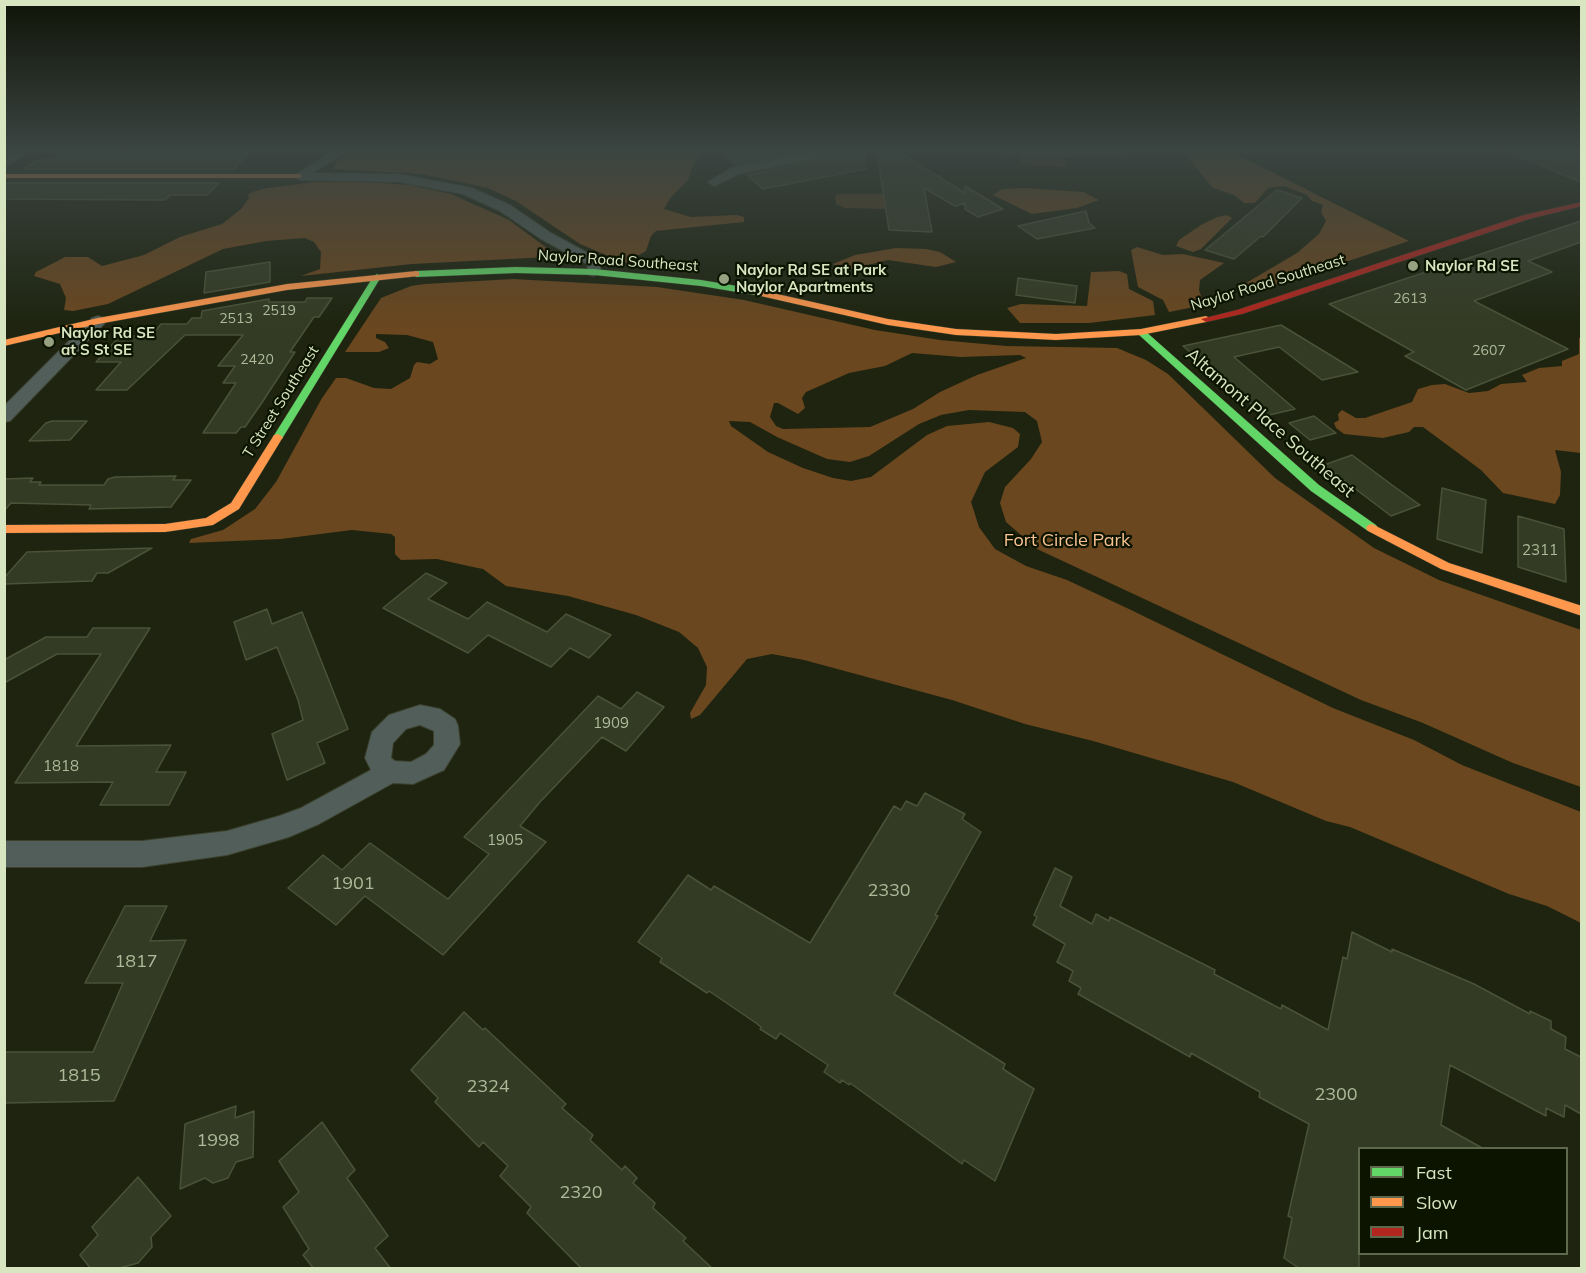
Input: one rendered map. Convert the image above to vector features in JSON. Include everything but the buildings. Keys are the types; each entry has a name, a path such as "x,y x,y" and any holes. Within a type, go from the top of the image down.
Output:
{"street":[{"path":"507,208 546,236 594,262 594,272"},
{"name":"Naylor Road Southeast","path":"4,343 98,321 250,293 377,277 488,271 594,272 724,286 888,322 956,332 1048,337 1140,332 1235,313 1543,212 1560,208"},
{"name":"T Street Southeast","path":"4,529 165,528 196,525 220,517 235,506 377,277"},
{"path":"4,417 98,321"},
{"name":"Naylor Road Southeast","path":"4,336 57,327 65,328"},
{"name":"Altamont Place Southeast","path":"1140,332 1315,488 1359,521 1411,550 1454,570 1581,611"},
{"path":"4,854 142,854 227,843 272,831 310,816 390,772"}],"green space":[{"path":"483,208 509,220 555,254 548,257 412,264 301,276 320,269 321,252 314,242 305,238 266,241 223,249 108,304 73,311 64,310 66,298 60,284 34,276 36,272 65,257 88,257 102,266 144,255 180,237 222,224 241,209"},
{"path":"527,208 664,208 691,217 737,215 744,217 744,222 656,231 651,236 646,251 625,263 580,244"},
{"path":"1021,208 1074,208 1032,214"},
{"path":"1322,208 1344,208 1409,241 1251,293 1244,291 1241,286 1297,253 1319,234 1326,221 1321,212"},
{"path":"1227,215 1232,218 1201,249 1193,252 1176,246 1179,240 1201,225"},
{"path":"1137,247 1163,255 1183,254 1224,263 1200,280 1199,290 1204,305 1169,312 1163,300 1138,287 1131,250"},
{"path":"896,248 940,252 956,262 936,267 888,260 852,269 841,269 833,264 855,255"},
{"path":"1119,271 1127,274 1129,289 1153,301 1155,315 1089,323 1020,323 1007,308 1021,304 1087,306 1091,272"},
{"name":"Fort Circle Park","path":"513,279 657,287 744,300 875,330 940,340 1006,346 1117,348 1146,360 1168,374 1275,478 1374,548 1439,580 1581,630 1581,787 1513,763 1423,723 1361,700 1037,549 1006,522 1000,503 1005,487 1031,459 1042,442 1037,421 1025,412 969,410 941,415 919,424 869,456 850,462 827,459 777,437 750,422 729,421 731,426 768,452 803,468 833,478 851,481 871,477 927,435 947,426 989,422 1013,428 1020,434 1018,447 985,472 971,502 979,527 995,549 1026,566 1067,580 1129,609 1333,708 1414,740 1462,765 1581,812 1581,923 1547,906 1509,894 1350,827 1326,821 1233,782 1093,741 1025,724 952,700 804,660 772,654 747,659 700,715 691,719 690,713 706,685 707,667 698,648 679,632 636,615 568,596 506,586 483,569 437,559 401,560 395,554 395,537 391,534 352,530 281,539 189,543 191,539 223,530 255,509 276,482 322,398 336,378 346,378 374,388 391,389 410,378 417,362 430,364 438,359 433,342 407,335 376,334 376,338 385,342 389,348 379,352 345,352 381,298 411,286","holes":["912,353 961,357 1020,355 1026,358 977,375 940,392 913,409 870,427 783,429 776,426 770,417 774,403 798,414 805,408 802,398 806,392 849,373 885,366"]},
{"path":"1581,337 1581,453 1555,450 1561,472 1560,495 1555,504 1503,493 1481,470 1423,427 1414,427 1409,432 1383,438 1344,434 1336,428 1334,423 1339,420 1338,414 1342,410 1356,418 1365,418 1412,402 1418,389 1432,385 1445,384 1469,393 1488,391 1501,384 1527,382 1522,375 1539,368 1562,366 1562,361 1579,354 1579,338"}],"traffic: fast":[{"path":"416,274 516,270 594,272 701,283 755,292"},
{"path":"278,437 377,277"},
{"path":"1141,332 1315,488 1372,528"}],"traffic: slow":[{"path":"4,343 98,321 287,287 416,274"},
{"path":"755,292 888,322 956,332 1056,337 1141,332 1206,319"},
{"path":"4,529 165,528 209,522 235,506 278,437"},
{"path":"1372,528 1445,566 1582,611"}],"traffic: jam":[{"path":"1206,319 1239,312 1527,217 1563,208"}],"place":[{"name":"Naylor Rd SE","path":"1413,266"},
{"name":"Naylor Rd SE at Park Naylor Apartments","path":"724,279"},
{"name":"Naylor Rd SE at S St SE","path":"49,342"}]}
